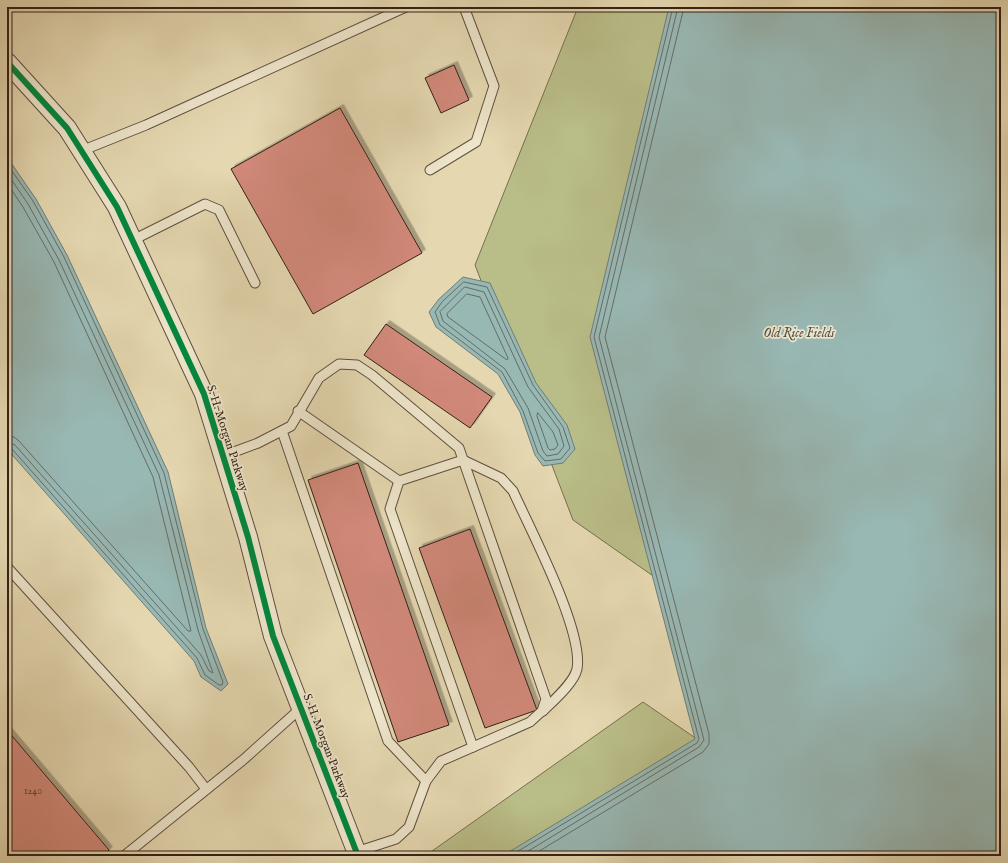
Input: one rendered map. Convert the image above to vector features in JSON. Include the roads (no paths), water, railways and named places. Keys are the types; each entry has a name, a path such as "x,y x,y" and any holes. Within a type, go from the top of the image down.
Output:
{"street":[{"name":"S. H. Morgan Parkway","path":"7,62 67,128 117,208 204,394 248,537 273,636 301,708 353,855"}],"lane":[{"path":"81,151 146,125 406,7"},
{"path":"430,170 476,142 494,86 464,7"},
{"path":"132,240 205,204 212,206 219,210 255,283"},
{"path":"223,456 258,443 291,426 298,411 319,378 339,364 357,365 372,375 459,448 546,699 542,711"},
{"path":"298,411 399,481"},
{"path":"282,431 388,741 426,781"},
{"path":"353,855 396,839 409,827 426,781 441,761 530,722 565,689 577,670 578,651 561,597 513,491 501,478 463,460 399,481"},
{"path":"399,481 390,509 473,747"},
{"path":"7,567 184,762 206,789"},
{"path":"124,856 243,760 301,708"}],"water":[{"name":"Old Rice Fields","path":"669,7 1001,7 1001,856 504,855 695,739 590,337"},
{"path":"7,157 36,199 67,255 168,472 206,628 228,684 221,691 201,677 194,661 7,449"},
{"path":"463,277 490,283 536,383 567,425 575,449 563,463 543,466 535,455 520,412 498,374 436,327 429,312 439,299"}]}
